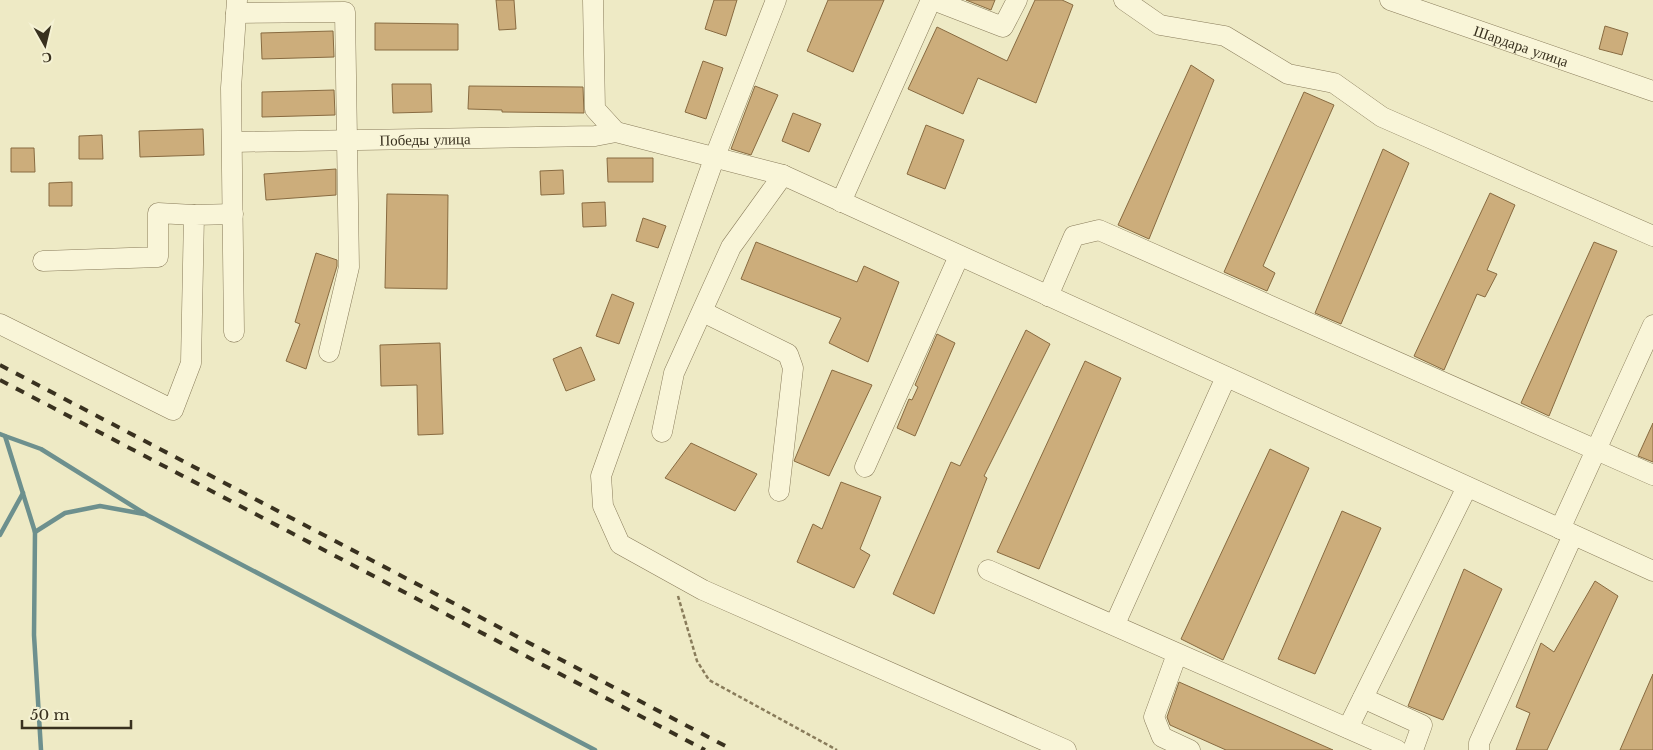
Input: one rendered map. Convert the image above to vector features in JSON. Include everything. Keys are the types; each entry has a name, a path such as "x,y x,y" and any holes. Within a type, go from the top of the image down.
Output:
{"street":[{"path":"593,0 595,110 616,132 783,176 1653,571"},
{"path":"776,0 722,161 600,476 603,506 620,544 672,572 730,602 1066,750"},
{"path":"841,202 932,0 1003,27 1017,0"},
{"path":"1124,0 1160,25 1225,36 1288,74 1334,83 1382,117 1653,236"},
{"name":"Шардара улица","path":"1390,0 1653,91"},
{"path":"234,332 231,88 236,6 345,12 349,267 328,352"},
{"name":"Победы улица","path":"233,142 595,136 616,132"},
{"path":"662,432 674,373 731,247 783,176"},
{"path":"43,261 158,257 158,213 194,215 233,214"},
{"path":"0,324 173,410 191,363 194,215"},
{"path":"1048,296 1074,236 1099,230 1653,475"},
{"path":"865,467 960,256"},
{"path":"703,312 788,354 793,368 779,491"},
{"path":"1479,750 1479,743 1566,532 1596,450 1653,325"},
{"path":"1115,624 1226,377"},
{"path":"1348,728 1467,487"},
{"path":"988,570 1115,624 1177,654 1397,750"},
{"path":"1177,654 1154,717 1162,738 1190,750"},
{"path":"1363,698 1422,724 1413,750"}],"path":[{"path":"672,572 697,662 709,680 837,750"}],"building":[{"path":"496,0 514,0 516,29 499,30"},
{"path":"714,0 737,0 726,36 705,29"},
{"path":"828,0 884,0 853,72 807,51"},
{"path":"966,0 995,0 991,10"},
{"path":"1035,0 1062,0 1073,5 1036,103 978,78 963,114 908,89 937,27 1007,61"},
{"path":"375,23 458,24 458,50 375,50"},
{"path":"1605,26 1628,33 1622,55 1599,49"},
{"path":"333,31 334,57 262,59 261,33"},
{"path":"703,61 723,68 706,119 685,112"},
{"path":"1191,65 1214,80 1149,239 1118,225"},
{"path":"392,84 431,84 432,112 393,113"},
{"path":"469,86 583,87 584,113 502,112 502,110 468,109"},
{"path":"755,86 778,95 751,155 731,149"},
{"path":"334,90 335,115 262,117 262,92"},
{"path":"1304,92 1334,105 1263,266 1275,273 1267,291 1224,272"},
{"path":"793,113 821,124 809,152 782,141"},
{"path":"926,125 964,140 945,189 907,174"},
{"path":"203,129 204,155 140,157 139,131"},
{"path":"102,135 103,159 79,159 79,136"},
{"path":"11,148 34,148 35,172 11,172"},
{"path":"1383,149 1409,163 1341,324 1315,313"},
{"path":"607,158 653,158 653,182 608,182"},
{"path":"336,169 336,195 266,200 264,174"},
{"path":"563,170 564,194 541,195 540,171"},
{"path":"72,182 72,206 49,206 49,183"},
{"path":"1490,193 1515,205 1487,270 1497,274 1485,297 1477,294 1444,370 1414,356"},
{"path":"387,194 448,195 447,289 385,288"},
{"path":"605,202 606,226 583,227 582,203"},
{"path":"643,218 666,226 658,248 636,241"},
{"path":"756,242 857,282 864,266 899,282 868,362 829,343 841,318 741,279"},
{"path":"1594,242 1617,251 1549,416 1521,403"},
{"path":"316,253 337,260 337,266 306,369 286,361 300,324 295,322"},
{"path":"612,294 634,303 619,344 596,336"},
{"path":"1026,330 1050,344 984,476 987,478 934,614 893,594 951,462 960,466"},
{"path":"937,334 955,343 915,436 897,428 909,399 912,400 918,387 915,385"},
{"path":"440,343 443,434 418,435 417,385 381,386 380,345"},
{"path":"581,347 595,380 566,391 553,359"},
{"path":"1085,361 1121,378 1039,569 997,552"},
{"path":"832,370 872,385 829,476 794,461"},
{"path":"1653,423 1653,462 1638,456"},
{"path":"691,443 757,474 735,511 665,478"},
{"path":"1270,449 1309,468 1223,660 1181,639"},
{"path":"841,482 881,497 860,549 870,555 854,588 797,562 813,524 822,529"},
{"path":"1342,511 1381,528 1315,674 1278,659"},
{"path":"1464,569 1502,589 1443,720 1408,706"},
{"path":"1595,581 1618,596 1547,750 1516,750 1530,713 1516,707 1541,643 1554,652"},
{"path":"1653,674 1653,750 1620,750"},
{"path":"1179,682 1333,750 1226,750 1170,725 1167,717"}],"waterway":[{"path":"0,434 5,436 35,532 34,635 41,750"},
{"path":"5,436 41,449 147,515 595,750"},
{"path":"0,535 23,493"},
{"path":"35,532 65,513 100,506 144,514"}],"railway":[{"path":"0,365 733,750"},
{"path":"0,380 705,750"}]}
